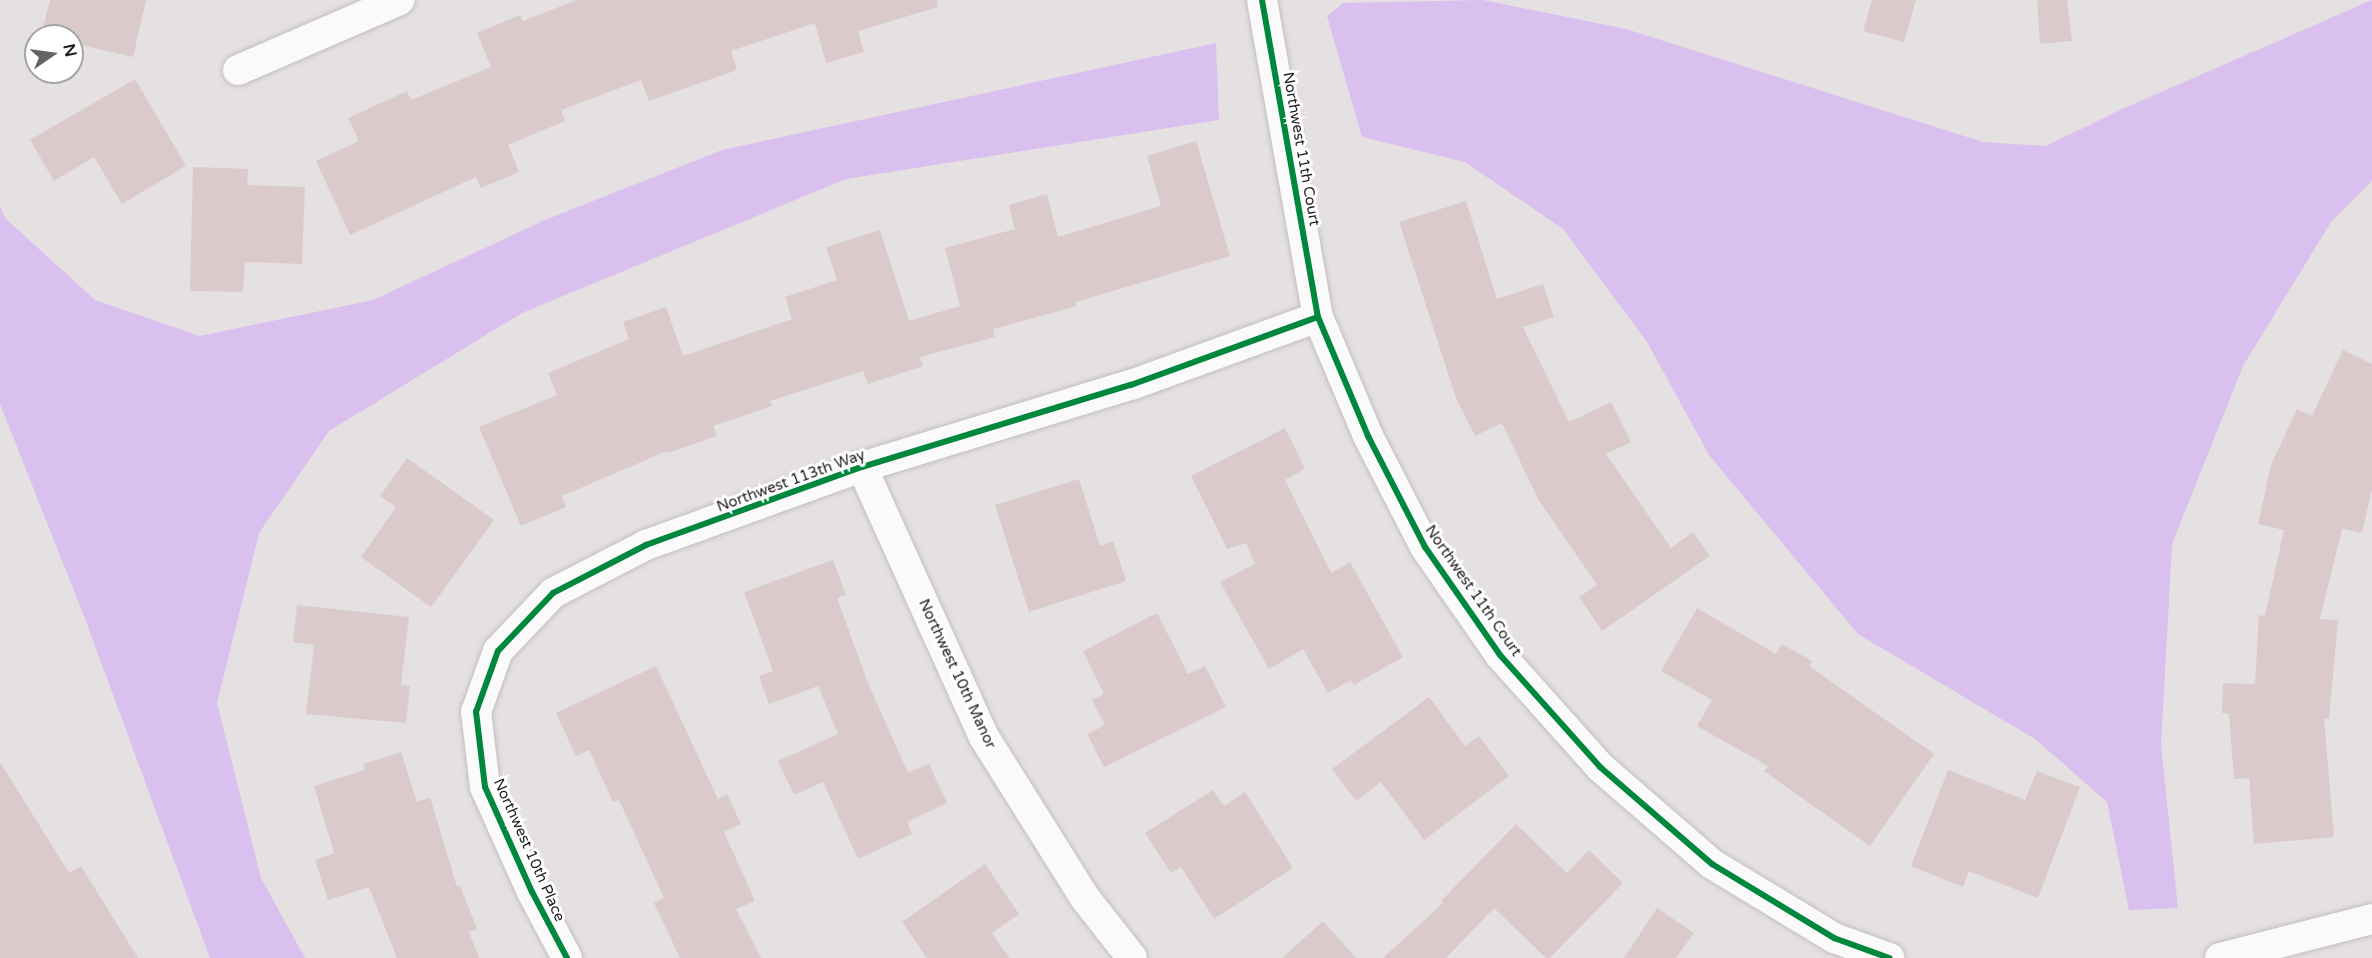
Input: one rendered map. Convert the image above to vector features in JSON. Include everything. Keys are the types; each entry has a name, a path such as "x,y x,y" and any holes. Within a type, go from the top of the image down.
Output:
{"street":[{"path":"238,70 400,0"},
{"name":"Northwest 11th Court","path":"1262,0 1318,317 1368,436 1425,547 1500,655 1600,767 1712,864 1834,938 1889,958"},
{"name":"Northwest 113th Way","path":"476,712 498,651 553,593 646,545 862,467 1131,385 1318,317"},
{"name":"Northwest 10th Manor","path":"862,467 984,737 1085,898 1132,958"},
{"name":"Northwest 10th Place","path":"476,712 485,787 532,892 567,958"},
{"path":"2220,958 2372,920"}],"shaded area":[{"path":"1483,0 1626,29 1983,142 2046,146 2120,110 2372,0 2372,181 2331,222 2243,366 2172,544 2161,745 2178,908 2129,910 2107,802 2035,739 1858,634 1709,455 1647,342 1563,229 1465,162 1362,137 1327,16 1343,3"},
{"path":"1216,43 1219,120 846,179 522,313 329,431 259,533 217,703 261,878 305,958 210,958 84,616 0,404 0,206 5,218 95,300 200,336 373,300 545,220 722,150"}],"building":[{"path":"50,0 146,0 133,57 84,46 84,24 44,24"},
{"path":"577,0 937,0 938,7 858,31 864,52 826,63 815,23 731,51 737,70 649,101 641,80 561,110 565,121 508,145 519,172 481,188 476,177 350,235 316,161 359,141 348,118 407,91 411,100 491,67 477,33 520,15 523,21"},
{"path":"1872,0 1916,0 1904,42 1863,31"},
{"path":"2037,0 2067,0 2072,41 2040,44"},
{"path":"135,79 186,166 122,204 94,157 54,181 30,140"},
{"path":"1196,141 1230,256 1076,302 1077,306 993,329 995,337 920,357 923,366 868,384 863,371 770,401 772,406 713,426 717,436 668,453 667,451 562,496 566,507 521,526 479,427 557,395 548,373 629,339 623,322 666,307 683,356 792,319 785,297 837,280 826,247 880,230 909,321 960,306 945,248 1015,229 1009,205 1047,194 1058,237 1161,206 1147,156"},
{"path":"193,167 248,169 247,185 305,187 302,264 245,262 243,292 190,291"},
{"path":"1466,201 1497,299 1543,284 1554,317 1523,327 1569,422 1611,402 1631,442 1606,454 1671,548 1693,532 1710,556 1602,631 1579,597 1597,585 1538,499 1502,423 1475,436 1456,398 1399,222"},
{"path":"2343,350 2372,364 2372,489 2362,533 2342,529 2320,619 2338,620 2329,719 2324,719 2334,837 2254,844 2249,778 2234,779 2229,714 2222,713 2223,683 2255,684 2259,615 2265,616 2284,530 2258,524 2271,465 2297,409 2312,416"},
{"path":"1285,428 1305,469 1285,480 1331,573 1350,562 1403,657 1354,685 1351,680 1328,693 1303,649 1269,669 1220,582 1255,564 1246,543 1227,549 1191,476"},
{"path":"407,458 494,520 431,607 361,557 396,507 380,496"},
{"path":"1079,479 1100,546 1113,541 1126,581 1029,612 995,505"},
{"path":"833,560 846,595 837,598 868,683 908,773 929,764 947,803 907,822 912,834 858,859 823,782 794,795 778,761 838,734 818,686 769,704 759,676 773,671 744,592"},
{"path":"297,605 409,617 401,685 410,686 406,723 306,714 314,645 293,642"},
{"path":"1697,608 1776,654 1782,644 1812,661 1809,666 1934,754 1870,846 1764,771 1768,766 1697,726 1712,700 1661,671"},
{"path":"1157,613 1188,674 1205,666 1226,707 1104,767 1087,734 1105,725 1092,700 1104,694 1083,651"},
{"path":"656,666 718,799 727,794 741,824 724,832 755,901 736,909 761,958 680,958 654,903 664,898 619,800 613,802 589,750 576,756 556,713"},
{"path":"1429,697 1465,746 1479,736 1509,776 1424,840 1381,782 1356,801 1332,769"},
{"path":"401,752 417,802 430,797 457,887 460,886 477,929 469,932 479,958 397,958 369,887 328,900 315,860 334,853 314,786 365,770 363,764"},
{"path":"0,762 69,873 81,866 138,958 0,958"},
{"path":"1948,770 2025,800 2037,771 2080,787 2038,898 1969,871 1963,887 1911,866"},
{"path":"1213,790 1224,806 1245,792 1293,868 1214,919 1181,867 1171,873 1145,833"},
{"path":"1516,824 1567,873 1589,850 1623,883 1550,958 1546,958 1494,908 1446,958 1383,958 1443,903 1441,901"},
{"path":"985,864 1019,914 992,933 1009,958 927,958 902,922"},
{"path":"1657,908 1694,933 1676,958 1624,958"},
{"path":"1323,921 1356,958 1282,958"}],"cycle path":[{"path":"1262,0 1318,317 1368,436 1425,547 1500,655 1600,767 1712,864 1834,938 1889,958"},
{"path":"567,958 532,892 485,787 476,712 498,651 553,593 646,545 862,467 1131,385 1318,317"}]}
